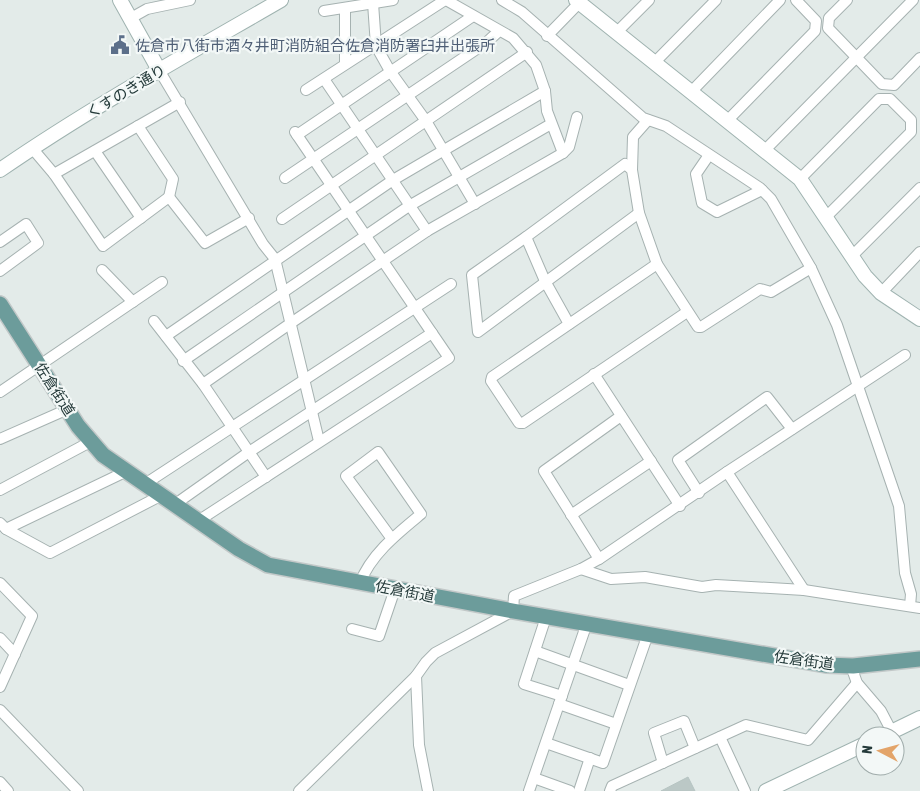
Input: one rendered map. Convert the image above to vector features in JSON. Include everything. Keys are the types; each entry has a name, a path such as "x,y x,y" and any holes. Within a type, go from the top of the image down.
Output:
{"main road":[{"name":"佐倉街道","path":"0,304 90,442 103,455 239,549 268,564 513,611 826,665 851,666 920,659"}],"street":[{"path":"120,0 159,70 180,102 263,244 275,259 319,441"},
{"path":"131,18 158,3 190,0"},
{"name":"くすのき通り","path":"0,170 32,148 159,70 281,0"},
{"path":"324,11 393,0"},
{"path":"306,90 445,0 513,38 527,52 536,65 545,91 547,111 563,154"},
{"path":"502,0 522,12 642,118 666,126 762,190 771,200 811,268 838,325 857,388 899,506 905,573 915,607 804,590 702,587 645,577 611,579 581,569"},
{"path":"617,32 649,0"},
{"path":"654,62 716,0"},
{"path":"691,92 780,0"},
{"path":"727,121 816,31 816,21 796,0"},
{"path":"847,0 829,18 828,28 882,84 894,85 920,58"},
{"path":"765,150 913,0"},
{"path":"548,36 579,1 800,179 865,276 880,293 920,318"},
{"path":"373,3 376,46 390,71 444,149 475,204"},
{"path":"345,8 345,64"},
{"path":"198,521 449,358 296,134 473,16"},
{"path":"285,178 487,42 499,31"},
{"path":"282,219 376,153 527,52"},
{"path":"324,79 376,153 427,231"},
{"path":"166,336 275,259 393,180 545,91"},
{"path":"800,179 879,100 890,100 911,120 911,132 826,217"},
{"path":"54,174 180,102"},
{"path":"203,384 291,322 427,231 563,154 569,147 577,117"},
{"path":"648,120 633,137 632,170 639,213 657,264 698,327 702,328 760,289 771,292 811,268"},
{"path":"183,361 410,206 551,124"},
{"path":"32,148 54,174 103,246 169,197 172,179 138,126"},
{"path":"95,151 141,218"},
{"path":"709,155 696,174 702,203 717,212 762,190"},
{"path":"632,170 625,164 472,275 478,332 639,213"},
{"path":"852,256 920,188"},
{"path":"169,197 205,243 249,218"},
{"path":"0,242 26,224 38,242 0,271"},
{"path":"526,237 545,281 569,324"},
{"path":"880,293 920,252"},
{"path":"657,264 492,377 491,381 519,423 523,423 687,312"},
{"path":"102,270 133,302"},
{"path":"0,392 162,282"},
{"path":"145,484 451,284"},
{"path":"154,322 203,384 266,477"},
{"path":"174,505 249,452 432,333"},
{"path":"298,791 416,676 435,653 513,611 514,596 581,569 599,559 680,506 727,472 906,355"},
{"path":"594,374 680,506"},
{"path":"700,492 678,460 767,397 792,429"},
{"path":"0,439 68,409"},
{"path":"599,559 544,471 622,416"},
{"path":"0,490 90,442"},
{"path":"360,582 365,570 392,539 422,514 378,452 346,476 392,539"},
{"path":"571,515 651,461"},
{"path":"3,526 127,471"},
{"path":"727,472 804,590"},
{"path":"3,526 50,554 162,495"},
{"path":"0,582 32,616 0,688"},
{"path":"352,629 379,636 395,589"},
{"path":"546,616 524,684 616,724"},
{"path":"529,791 587,623"},
{"path":"546,743 602,763 648,634"},
{"path":"0,638 15,654"},
{"path":"535,651 630,685"},
{"path":"851,666 857,684 882,711 885,726"},
{"path":"416,676 419,745 428,791"},
{"path":"610,791 612,786 746,724 808,740 857,684"},
{"path":"0,710 72,789"},
{"path":"904,726 920,718"},
{"path":"663,763 654,733 684,721 695,748"},
{"path":"720,736 745,791"},
{"path":"766,791 855,749"},
{"path":"579,791 590,758"},
{"path":"534,778 570,791"},
{"path":"0,782 8,791"}],"building":[{"path":"688,777 695,791 661,791"}],"place":[{"name":"佐倉市八街市酒々井町消防組合佐倉消防署臼井出張所","path":"120,45"}]}
